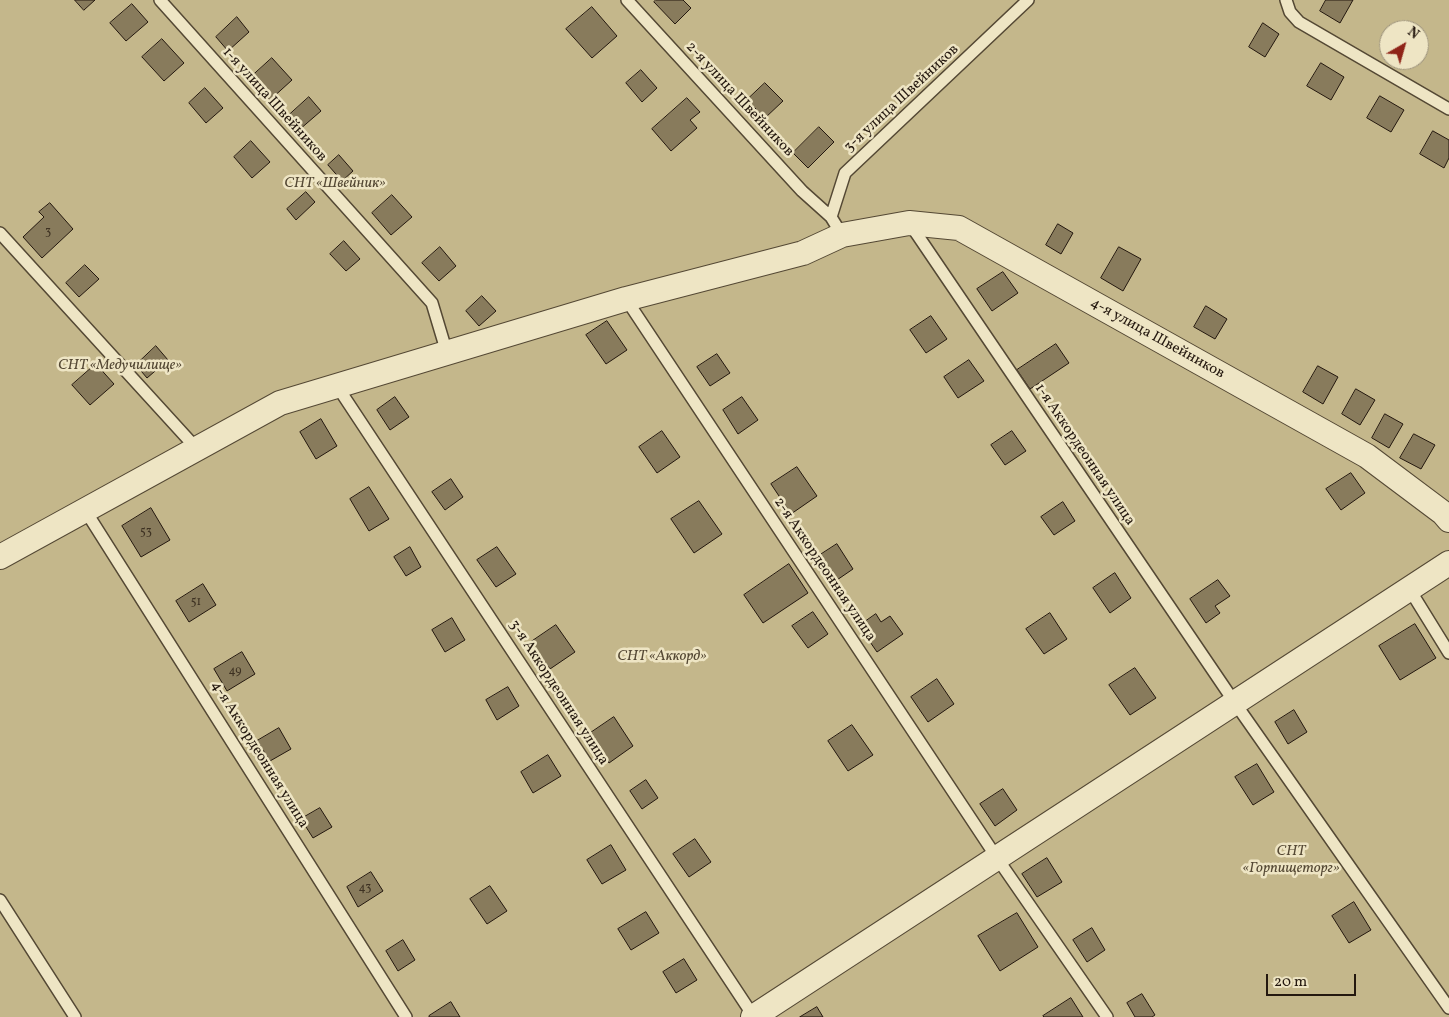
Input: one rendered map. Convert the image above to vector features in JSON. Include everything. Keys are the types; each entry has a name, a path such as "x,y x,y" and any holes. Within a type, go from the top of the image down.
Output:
{"street":[{"name":"4-я улица Швейников","path":"0,557 280,403 626,299 803,253 837,226 909,223 959,228 1367,456 1447,512"},
{"path":"753,1017 1449,563"}],"lane":[{"name":"1-я улица Швейников","path":"160,0 432,303 447,353"},
{"name":"2-я улица Швейников","path":"627,0 802,191 837,226"},
{"name":"3-я улица Швейников","path":"837,226 845,173 1028,0"},
{"path":"1286,0 1290,12 1299,22 1449,109"},
{"name":"1-я Аккордеонная улица","path":"909,223 1235,704 1449,1008"},
{"path":"0,233 197,449"},
{"name":"2-я Аккордеонная улица","path":"626,299 997,858 1107,1017"},
{"name":"3-я Аккордеонная улица","path":"336,386 753,1017"},
{"name":"4-я Аккордеонная улица","path":"86,510 406,1017"},
{"path":"1410,590 1449,653"},
{"path":"0,900 75,1017"}],"green space":[{"path":"0,0 1449,0 1449,1017 0,1017"}],"building":[{"path":"75,0 95,0 84,10"},
{"path":"656,0 683,0 691,8 675,24 654,2"},
{"path":"1326,0 1353,0 1340,23 1320,11"},
{"path":"132,4 148,22 126,41 110,23"},
{"path":"592,7 617,36 592,58 566,29"},
{"path":"237,17 249,32 228,51 216,37"},
{"path":"1263,23 1279,34 1265,57 1249,47"},
{"path":"162,39 184,63 164,81 142,57"},
{"path":"272,58 292,80 270,100 250,78"},
{"path":"1321,63 1344,77 1331,100 1307,86"},
{"path":"641,70 657,88 642,102 626,83"},
{"path":"765,83 783,101 765,118 747,100"},
{"path":"205,88 223,108 206,123 189,103"},
{"path":"1380,96 1404,110 1391,132 1367,118"},
{"path":"309,97 321,111 299,130 287,117"},
{"path":"687,98 700,112 690,120 697,128 671,151 652,129"},
{"path":"819,127 834,142 808,168 793,153"},
{"path":"1433,131 1449,140 1449,158 1444,168 1420,154"},
{"path":"251,141 270,162 252,178 234,157"},
{"path":"339,155 353,171 342,181 328,165"},
{"path":"306,192 315,202 296,220 287,209"},
{"path":"392,195 412,217 391,235 372,213"},
{"path":"50,203 73,229 42,258 23,237 44,217 39,212"},
{"path":"1058,224 1073,233 1061,254 1046,245"},
{"path":"344,241 360,259 346,271 330,254"},
{"path":"440,247 456,266 439,281 422,263"},
{"path":"1119,247 1141,259 1123,291 1101,278"},
{"path":"85,265 99,279 79,297 66,283"},
{"path":"1003,272 1018,293 992,311 977,289"},
{"path":"482,296 496,311 479,326 466,311"},
{"path":"1206,306 1227,319 1215,339 1194,327"},
{"path":"931,316 947,339 926,353 910,330"},
{"path":"607,321 627,350 606,364 586,335"},
{"path":"1056,344 1069,363 1030,389 1017,370"},
{"path":"156,346 168,360 147,378 136,365"},
{"path":"717,354 730,373 710,386 697,367"},
{"path":"969,360 984,381 958,398 944,377"},
{"path":"96,364 114,384 90,405 72,385"},
{"path":"1318,366 1338,377 1323,404 1303,392"},
{"path":"1356,389 1375,400 1360,425 1342,414"},
{"path":"395,397 409,417 390,430 377,410"},
{"path":"742,397 758,420 738,434 723,410"},
{"path":"1385,414 1403,424 1389,448 1372,438"},
{"path":"321,419 337,446 316,459 300,432"},
{"path":"662,431 680,457 657,473 639,447"},
{"path":"1012,431 1026,451 1005,465 991,445"},
{"path":"1414,434 1435,445 1421,469 1400,458"},
{"path":"797,467 817,496 791,514 771,484"},
{"path":"1351,473 1365,493 1341,510 1326,489"},
{"path":"451,479 463,497 445,510 432,492"},
{"path":"369,487 389,519 369,531 350,499"},
{"path":"699,501 722,534 694,553 671,519"},
{"path":"1063,502 1075,521 1054,535 1041,517"},
{"path":"151,508 170,540 141,557 122,526"},
{"path":"837,544 853,569 834,582 817,557"},
{"path":"410,547 421,567 406,576 394,557"},
{"path":"497,547 516,574 496,587 477,560"},
{"path":"789,564 808,593 763,623 744,595"},
{"path":"1115,573 1131,598 1110,613 1093,588"},
{"path":"1218,580 1230,596 1215,606 1220,613 1206,623 1190,599"},
{"path":"203,584 216,605 189,622 176,601"},
{"path":"813,612 828,634 808,648 792,626"},
{"path":"1050,613 1067,639 1044,654 1026,629"},
{"path":"876,614 881,622 890,616 903,634 877,652 859,626"},
{"path":"452,618 465,640 445,652 432,630"},
{"path":"1415,624 1436,658 1400,680 1379,646"},
{"path":"556,625 575,652 550,669 531,642"},
{"path":"242,652 255,674 227,691 214,669"},
{"path":"1135,668 1156,698 1130,715 1109,685"},
{"path":"937,679 954,704 928,722 911,697"},
{"path":"508,687 519,706 497,720 486,700"},
{"path":"1294,710 1307,732 1288,744 1275,722"},
{"path":"614,717 633,746 609,763 589,734"},
{"path":"852,725 873,755 848,771 828,741"},
{"path":"279,728 291,749 270,761 257,741"},
{"path":"548,755 561,776 533,793 521,772"},
{"path":"1257,764 1274,792 1253,805 1235,777"},
{"path":"646,780 658,798 642,809 630,791"},
{"path":"1003,789 1017,810 995,826 980,804"},
{"path":"320,808 332,827 313,838 301,819"},
{"path":"695,839 711,862 689,877 673,854"},
{"path":"611,845 626,870 602,884 587,860"},
{"path":"1047,858 1062,882 1037,897 1022,874"},
{"path":"371,872 383,891 358,907 347,887"},
{"path":"490,886 507,911 487,924 470,899"},
{"path":"1354,902 1371,930 1349,943 1332,916"},
{"path":"646,912 659,933 631,950 618,929"},
{"path":"1017,913 1038,947 1000,971 978,936"},
{"path":"1092,928 1105,950 1087,962 1073,940"},
{"path":"403,940 415,960 398,971 386,951"},
{"path":"684,959 697,980 676,993 663,972"},
{"path":"1142,994 1155,1015 1152,1017 1135,1017 1127,1003"},
{"path":"1071,998 1083,1017 1043,1016"},
{"path":"451,1002 460,1017 429,1017 429,1016"},
{"path":"817,1007 823,1017 800,1017"}],"park label":[{"name":"СНТ «Швейник»","path":"335,184"},
{"name":"СНТ «Медучилище»","path":"120,366"},
{"name":"СНТ «Аккорд»","path":"662,657"},
{"name":"СНТ «Горпищеторг»","path":"1291,860"}]}
